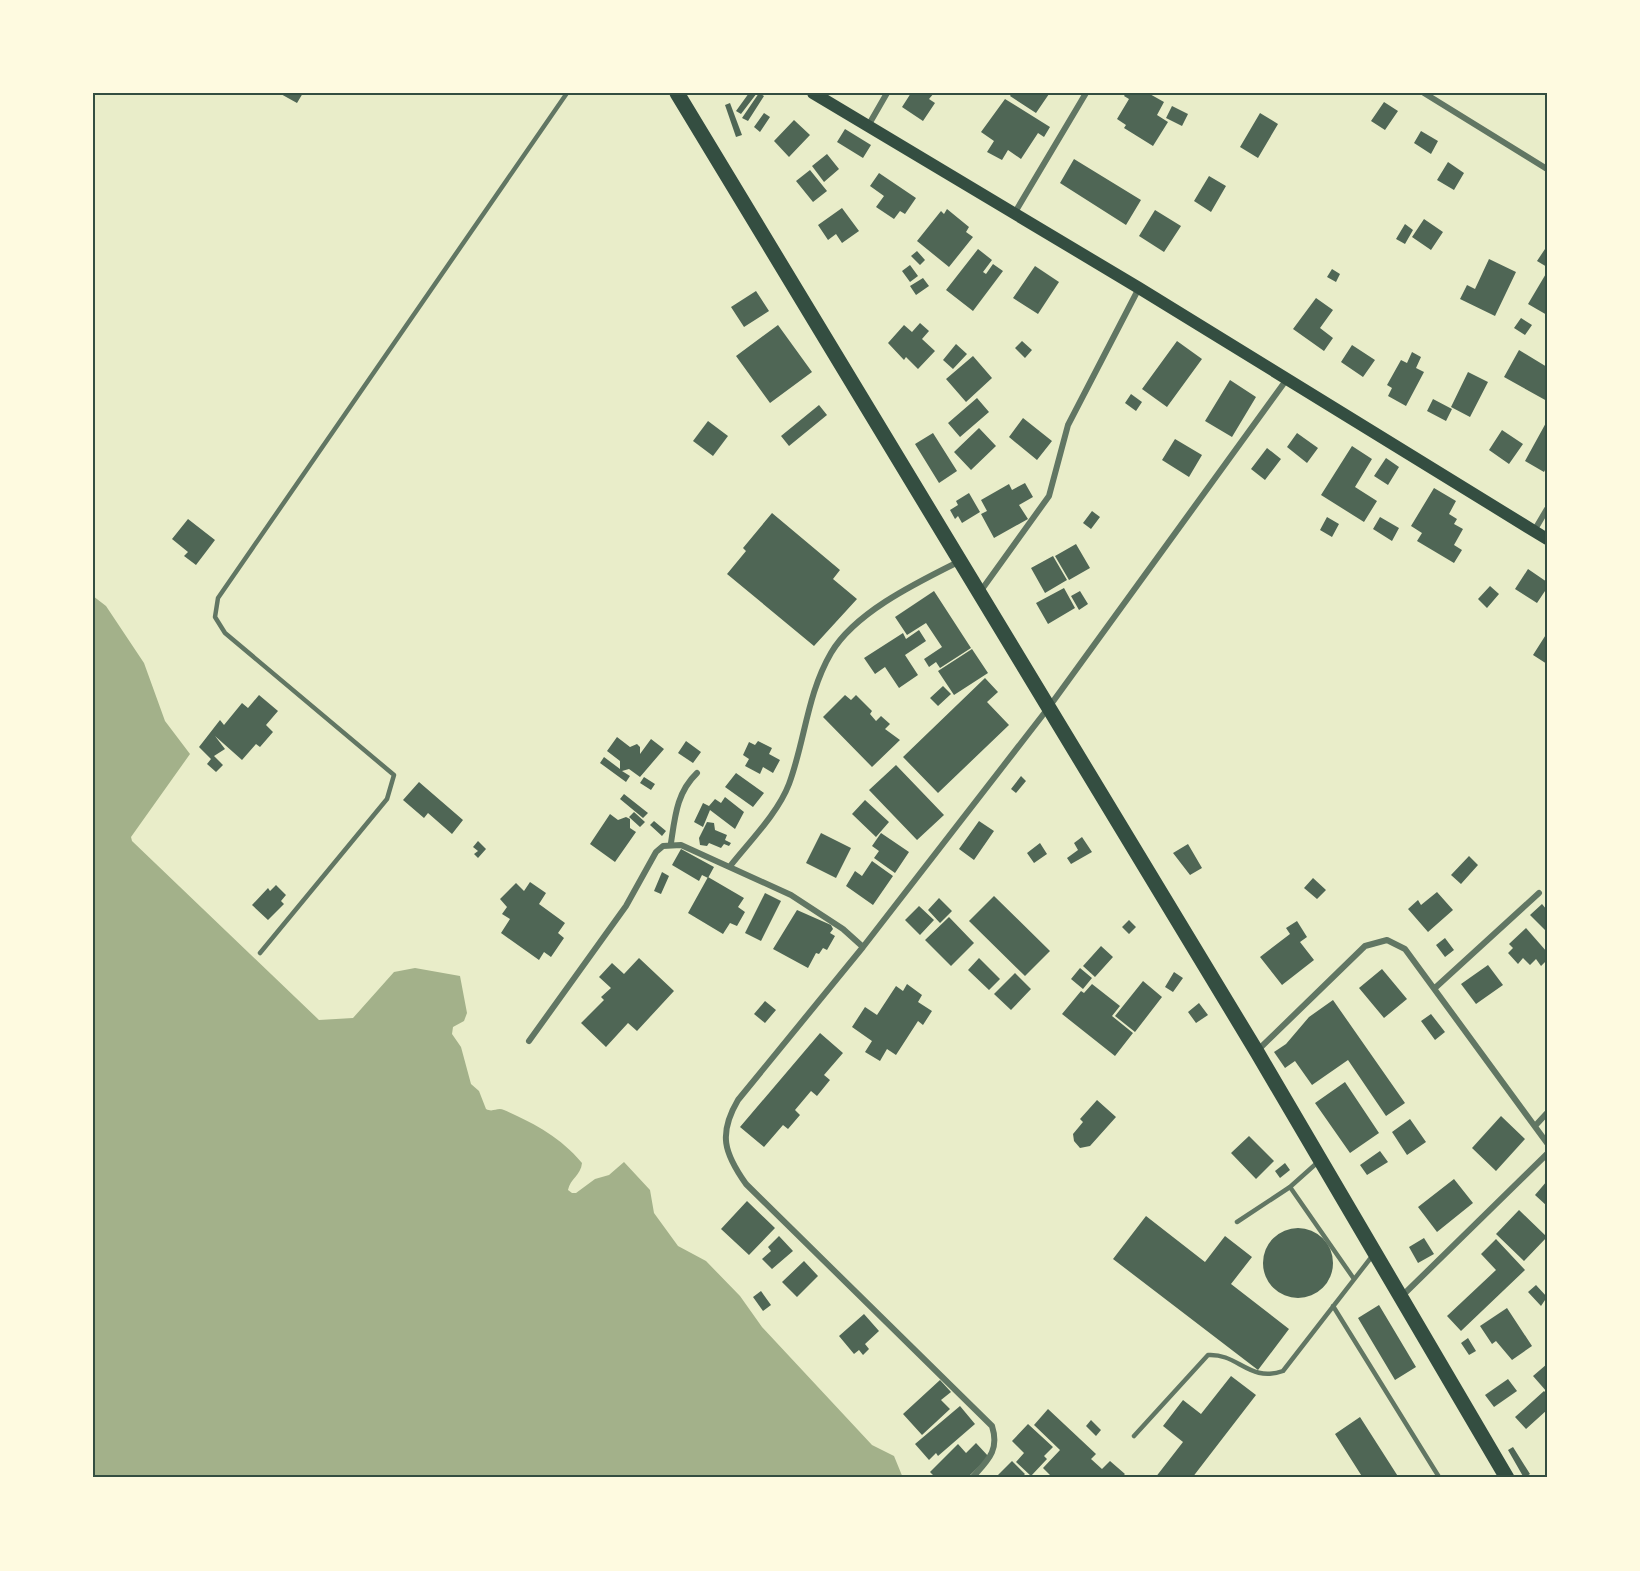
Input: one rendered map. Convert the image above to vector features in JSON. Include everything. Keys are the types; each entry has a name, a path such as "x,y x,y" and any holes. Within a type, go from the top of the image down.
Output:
{"main road":[{"path":"677,93 1257,1052 1507,1478"},
{"path":"813,93 1139,288 1547,539"}],"street":[{"path":"867,127 887,93"},
{"path":"1014,214 1086,93"},
{"path":"1424,93 1547,168"},
{"path":"980,593 1049,496 1068,425 1139,288"},
{"path":"972,1478 992,1456 995,1446 992,1426 747,1184 731,1162 725,1140 727,1119 738,1100 863,947 1049,707 1287,379"},
{"path":"1533,531 1547,509"},
{"path":"731,866 788,786 799,753 805,717 831,652 853,627 878,608 914,584 960,561"},
{"path":"671,843 679,799 686,783 697,772"},
{"path":"529,1041 626,906 656,852 671,843 681,844 731,866 752,879 791,895 843,929 863,947"},
{"path":"1435,988 1539,893"},
{"path":"1257,1052 1365,946 1387,940 1406,949 1547,1143"},
{"path":"1535,1126 1547,1113"},
{"path":"1401,1298 1547,1154"}],"lane":[{"path":"260,953 387,799 394,775 225,633 215,617 218,598 567,93"},
{"path":"1237,1222 1290,1187 1320,1160"},
{"path":"1290,1187 1354,1279"},
{"path":"1134,1436 1208,1355 1227,1358 1261,1374 1283,1371 1375,1253"},
{"path":"1333,1306 1439,1477"}],"shaded area":[{"path":"93,596 106,606 144,663 165,721 190,754 131,837 132,841 319,1020 353,1018 394,972 415,968 460,976 467,1013 464,1021 453,1027 452,1034 461,1047 471,1084 479,1091 486,1109 502,1109 526,1120 564,1145 582,1163 580,1171 569,1186 568,1190 572,1193 576,1193 595,1179 609,1175 624,1162 650,1190 654,1213 678,1246 706,1261 740,1296 762,1327 872,1445 894,1456 903,1478 93,1478"}],"building":[{"path":"279,93 303,93 297,103"},
{"path":"749,93 757,93 741,114 736,111"},
{"path":"759,93 764,96 748,121 742,118"},
{"path":"911,93 934,93 929,99 935,103 923,121 902,107"},
{"path":"1012,93 1049,94 1036,113 1010,96"},
{"path":"1126,93 1148,93 1164,102 1157,115 1168,122 1153,146 1124,128 1126,125 1117,119 1129,99 1124,96"},
{"path":"1005,99 1050,127 1044,137 1038,133 1021,159 1008,150 1002,160 987,152 994,141 981,132"},
{"path":"1384,102 1398,111 1385,130 1371,121"},
{"path":"730,103 742,135 736,137 725,105"},
{"path":"1172,106 1188,114 1182,126 1166,118"},
{"path":"764,113 770,117 760,132 754,127"},
{"path":"1260,113 1278,124 1258,158 1240,147"},
{"path":"794,120 810,135 789,157 774,141"},
{"path":"845,129 871,145 863,158 837,142"},
{"path":"1421,131 1438,141 1431,154 1414,143"},
{"path":"827,154 839,169 824,182 812,166"},
{"path":"1074,159 1141,200 1126,225 1060,183"},
{"path":"1448,162 1464,173 1454,190 1437,180"},
{"path":"810,170 827,191 813,202 796,181"},
{"path":"879,173 916,198 905,214 900,211 894,219 876,207 884,196 870,186"},
{"path":"1209,176 1226,186 1211,212 1194,201"},
{"path":"842,208 859,231 842,243 836,234 828,240 818,225"},
{"path":"947,209 969,227 966,232 973,237 949,267 917,241 941,211 944,214"},
{"path":"1155,210 1181,226 1164,252 1139,236"},
{"path":"1424,219 1443,232 1431,250 1412,237"},
{"path":"1405,224 1413,230 1405,244 1396,239"},
{"path":"1547,246 1547,267 1537,261"},
{"path":"978,249 992,260 983,272 986,274 993,264 1003,271 973,311 946,290"},
{"path":"917,251 925,260 920,265 911,256"},
{"path":"1489,259 1516,272 1495,316 1460,299 1467,285 1475,289"},
{"path":"910,265 918,276 910,282 902,271"},
{"path":"1035,266 1059,282 1038,314 1013,298"},
{"path":"1332,269 1340,274 1336,282 1327,277"},
{"path":"1547,272 1547,315 1528,304"},
{"path":"923,278 929,286 916,295 910,286"},
{"path":"756,291 769,311 744,327 731,307"},
{"path":"1316,298 1333,310 1320,328 1333,338 1324,351 1293,329"},
{"path":"1521,318 1532,325 1525,335 1514,328"},
{"path":"920,323 929,331 922,339 935,351 918,369 906,357 904,360 888,343 904,325 912,332"},
{"path":"778,325 812,372 770,403 736,356"},
{"path":"1022,341 1032,350 1025,358 1015,348"},
{"path":"1177,341 1202,359 1167,407 1142,389"},
{"path":"956,344 967,354 953,369 943,360"},
{"path":"1352,345 1375,360 1363,377 1341,362"},
{"path":"1519,350 1547,367 1547,401 1504,377"},
{"path":"1412,352 1421,357 1416,368 1424,372 1406,406 1388,396 1392,388 1387,385 1401,360 1407,363"},
{"path":"973,356 992,378 966,402 946,379"},
{"path":"1468,372 1488,382 1470,417 1451,407"},
{"path":"1230,380 1256,397 1232,437 1205,421"},
{"path":"1131,394 1142,402 1136,411 1125,403"},
{"path":"977,398 989,412 960,437 948,423"},
{"path":"1433,399 1452,409 1446,421 1427,411"},
{"path":"819,405 827,415 789,446 781,436"},
{"path":"1023,418 1052,441 1037,460 1009,437"},
{"path":"708,421 728,436 713,456 693,441"},
{"path":"1547,421 1547,466 1544,472 1525,461"},
{"path":"979,428 996,446 971,470 954,452"},
{"path":"1502,430 1523,444 1509,464 1489,450"},
{"path":"933,433 957,471 939,483 915,444"},
{"path":"1297,433 1318,448 1307,463 1287,447"},
{"path":"1175,439 1202,455 1189,477 1162,460"},
{"path":"1352,446 1372,459 1355,487 1377,501 1364,522 1321,495"},
{"path":"1267,448 1281,459 1265,480 1251,469"},
{"path":"1386,458 1399,467 1388,485 1374,476"},
{"path":"1025,483 1033,497 1019,505 1028,519 994,538 981,514 987,511 981,500 1009,484 1012,490"},
{"path":"1434,488 1456,501 1449,514 1457,519 1454,524 1463,529 1454,545 1462,550 1454,563 1417,541 1422,533 1411,526"},
{"path":"969,493 980,512 962,523 958,516 955,519 950,510 958,505 956,501"},
{"path":"1092,511 1100,517 1091,529 1083,523"},
{"path":"772,513 840,570 833,579 857,599 814,646 727,574 746,551 743,548"},
{"path":"1327,517 1339,524 1332,537 1320,530"},
{"path":"1380,517 1399,528 1392,541 1373,529"},
{"path":"188,519 215,540 196,565 184,556 188,552 172,539"},
{"path":"1076,544 1090,568 1069,580 1055,556"},
{"path":"1053,556 1067,580 1045,593 1031,568"},
{"path":"1528,569 1547,582 1547,588 1537,603 1515,589"},
{"path":"1490,586 1499,594 1487,608 1478,599"},
{"path":"1064,588 1075,608 1048,624 1036,603"},
{"path":"934,591 971,648 940,668 936,662 929,667 924,659 942,647 926,623 907,635 895,617"},
{"path":"1080,591 1088,604 1079,610 1071,596"},
{"path":"919,630 926,641 905,655 918,675 899,688 885,667 875,674 864,658 903,633 906,639"},
{"path":"1547,633 1547,664 1533,655"},
{"path":"972,649 988,673 954,695 938,671"},
{"path":"985,678 998,692 987,702 1009,725 938,793 903,757"},
{"path":"943,686 951,694 938,706 930,698"},
{"path":"259,695 278,711 266,725 273,732 260,747 256,744 242,760 215,736 225,749 214,756 223,765 216,772 207,764 211,759 199,747 220,720 224,725 242,703 248,708"},
{"path":"845,695 851,700 856,695 872,711 870,714 876,721 881,716 890,724 885,729 900,740 872,767 823,717"},
{"path":"617,737 630,747 637,744 640,747 640,754 651,739 664,749 640,777 629,769 622,771 630,776 626,782 600,763 604,757 620,769 620,761 607,751"},
{"path":"686,741 701,752 693,763 678,753"},
{"path":"758,741 772,748 769,754 780,760 773,773 763,767 760,774 745,766 749,759 743,755 749,742 755,745"},
{"path":"896,765 944,815 917,840 869,790"},
{"path":"736,773 764,793 753,807 725,787"},
{"path":"1021,776 1026,781 1016,793 1011,789"},
{"path":"644,777 655,784 651,790 640,783"},
{"path":"419,782 463,820 452,834 428,813 424,818 403,800"},
{"path":"624,794 648,813 643,818 620,799"},
{"path":"725,797 744,812 735,829 710,810 703,827 694,822 703,803 709,806 715,799 721,803"},
{"path":"865,800 889,822 876,837 852,814"},
{"path":"634,812 645,822 640,827 629,817"},
{"path":"610,814 618,820 626,817 630,819 630,828 636,832 615,862 590,844"},
{"path":"654,821 666,831 662,836 650,825"},
{"path":"979,821 994,831 974,860 959,849"},
{"path":"707,822 714,823 715,830 727,835 725,840 731,843 729,846 724,844 721,848 709,843 707,846 700,845 699,838"},
{"path":"821,833 851,848 836,878 806,863"},
{"path":"881,833 909,852 895,873 874,858 879,851 872,846"},
{"path":"1082,837 1092,852 1071,864 1067,858 1078,850 1074,843"},
{"path":"478,841 486,849 478,858 474,854 478,851 473,847"},
{"path":"1040,843 1047,854 1034,863 1027,853"},
{"path":"1188,844 1202,868 1190,875 1173,853"},
{"path":"681,849 714,867 708,878 702,875 699,881 672,865"},
{"path":"1469,856 1478,865 1461,884 1451,875"},
{"path":"872,861 893,876 873,905 846,886 855,871 862,876"},
{"path":"662,872 669,876 661,894 654,891"},
{"path":"708,877 744,898 738,907 745,912 737,926 730,923 723,934 688,913"},
{"path":"1313,878 1326,890 1317,899 1304,888"},
{"path":"530,882 546,893 539,904 565,923 558,933 564,938 551,957 544,952 539,960 501,933 510,919 502,914 507,907 500,899 516,883 524,891"},
{"path":"276,885 286,895 281,901 284,904 268,920 252,905 268,888 270,891"},
{"path":"1437,892 1453,910 1428,932 1408,909 1418,900 1421,905"},
{"path":"765,893 781,901 761,941 745,933"},
{"path":"994,896 1050,951 1025,976 969,921"},
{"path":"939,898 952,911 940,923 928,910"},
{"path":"1542,904 1547,910 1547,932 1530,915"},
{"path":"919,906 934,920 920,935 905,920"},
{"path":"797,910 831,925 833,929 830,933 835,936 827,950 823,948 819,954 816,953 808,968 773,949"},
{"path":"949,917 974,943 951,966 925,940"},
{"path":"1129,920 1136,927 1129,934 1122,927"},
{"path":"1297,921 1307,937 1300,942 1314,960 1282,985 1260,957 1290,934 1286,928"},
{"path":"1526,928 1547,952 1547,960 1541,966 1536,959 1530,965 1523,958 1518,964 1508,953 1513,948 1509,944"},
{"path":"1445,938 1454,950 1445,957 1436,945"},
{"path":"1101,946 1113,957 1095,977 1083,966"},
{"path":"639,958 674,991 637,1031 628,1023 606,1047 581,1023 604,1000 601,997 611,988 599,977 612,963 624,974"},
{"path":"979,958 1000,979 989,990 968,970"},
{"path":"1488,965 1503,985 1476,1004 1461,984"},
{"path":"1080,968 1092,978 1083,989 1071,979"},
{"path":"1382,969 1407,999 1384,1018 1359,988"},
{"path":"1174,972 1183,978 1173,992 1165,987"},
{"path":"1015,973 1031,989 1011,1010 994,994"},
{"path":"1143,981 1162,997 1135,1032 1115,1016"},
{"path":"907,984 922,995 918,1002 932,1011 923,1025 918,1021 896,1055 887,1049 880,1061 865,1052 872,1041 852,1027 865,1007 877,1015 896,986 903,991"},
{"path":"1092,984 1120,1006 1112,1016 1133,1033 1115,1056 1062,1014 1081,991 1084,993"},
{"path":"1333,1000 1405,1103 1386,1116 1348,1060 1312,1085 1295,1061 1285,1068 1274,1052 1286,1044 1309,1017"},
{"path":"765,1001 776,1010 765,1023 754,1014"},
{"path":"1199,1003 1208,1015 1196,1023 1188,1012"},
{"path":"1431,1014 1445,1032 1435,1040 1421,1021"},
{"path":"820,1033 843,1053 824,1075 830,1080 817,1096 811,1091 795,1110 800,1115 788,1129 783,1125 764,1147 740,1127"},
{"path":"1345,1082 1379,1133 1350,1153 1315,1103"},
{"path":"1097,1100 1116,1117 1090,1146 1080,1148 1074,1141 1073,1134 1083,1122 1080,1119"},
{"path":"1501,1116 1525,1139 1496,1171 1472,1148"},
{"path":"1410,1119 1426,1142 1407,1155 1392,1132"},
{"path":"1249,1136 1274,1161 1256,1179 1231,1153"},
{"path":"1380,1151 1388,1162 1367,1175 1360,1165"},
{"path":"1285,1163 1290,1170 1280,1178 1275,1171"},
{"path":"1454,1179 1473,1203 1437,1232 1418,1207"},
{"path":"1547,1181 1547,1206 1535,1195"},
{"path":"747,1201 775,1228 749,1255 721,1229"},
{"path":"1519,1210 1547,1237 1524,1261 1496,1234"},
{"path":"1146,1216 1205,1262 1225,1236 1252,1257 1231,1284 1289,1329 1258,1370 1113,1259"},
{"path":"1291,1228 1305,1228 1318,1234 1327,1243 1333,1256 1331,1276 1323,1288 1305,1298 1291,1298 1278,1292 1269,1283 1263,1270 1263,1256 1269,1243 1278,1234"},
{"path":"779,1236 793,1251 772,1269 762,1259 771,1251 768,1247"},
{"path":"1424,1238 1434,1254 1418,1263 1409,1247"},
{"path":"1496,1239 1525,1270 1461,1331 1447,1316 1496,1270 1481,1254"},
{"path":"804,1261 818,1276 797,1297 782,1282"},
{"path":"1536,1285 1547,1297 1541,1306 1528,1292"},
{"path":"761,1291 771,1305 763,1311 753,1297"},
{"path":"1379,1305 1416,1367 1395,1380 1358,1318"},
{"path":"1507,1308 1532,1346 1512,1360 1496,1341 1492,1344 1480,1326"},
{"path":"864,1314 879,1331 865,1344 869,1349 863,1355 859,1350 854,1354 839,1336"},
{"path":"1468,1338 1476,1351 1469,1355 1461,1343"},
{"path":"1547,1364 1547,1392 1533,1376"},
{"path":"1231,1376 1256,1395 1192,1478 1155,1478 1183,1442 1163,1426 1183,1400 1201,1414"},
{"path":"1508,1379 1517,1391 1494,1407 1485,1395"},
{"path":"940,1380 951,1392 941,1400 950,1409 922,1435 903,1414"},
{"path":"1544,1391 1547,1394 1547,1410 1526,1429 1515,1417"},
{"path":"960,1406 975,1424 938,1456 936,1453 929,1460 915,1444"},
{"path":"1048,1409 1096,1454 1091,1459 1102,1469 1110,1461 1125,1474 1121,1478 1053,1478 1043,1468 1060,1450 1034,1425"},
{"path":"1360,1417 1399,1478 1363,1478 1335,1434"},
{"path":"1091,1420 1101,1430 1096,1436 1086,1426"},
{"path":"1028,1424 1053,1447 1044,1456 1047,1459 1031,1476 1016,1462 1024,1453 1012,1441"},
{"path":"976,1443 989,1457 967,1478 936,1478 930,1472 958,1444 966,1453"},
{"path":"1513,1447 1530,1474 1524,1478 1508,1450"},
{"path":"1012,1461 1025,1474 1021,1478 995,1478"}]}
